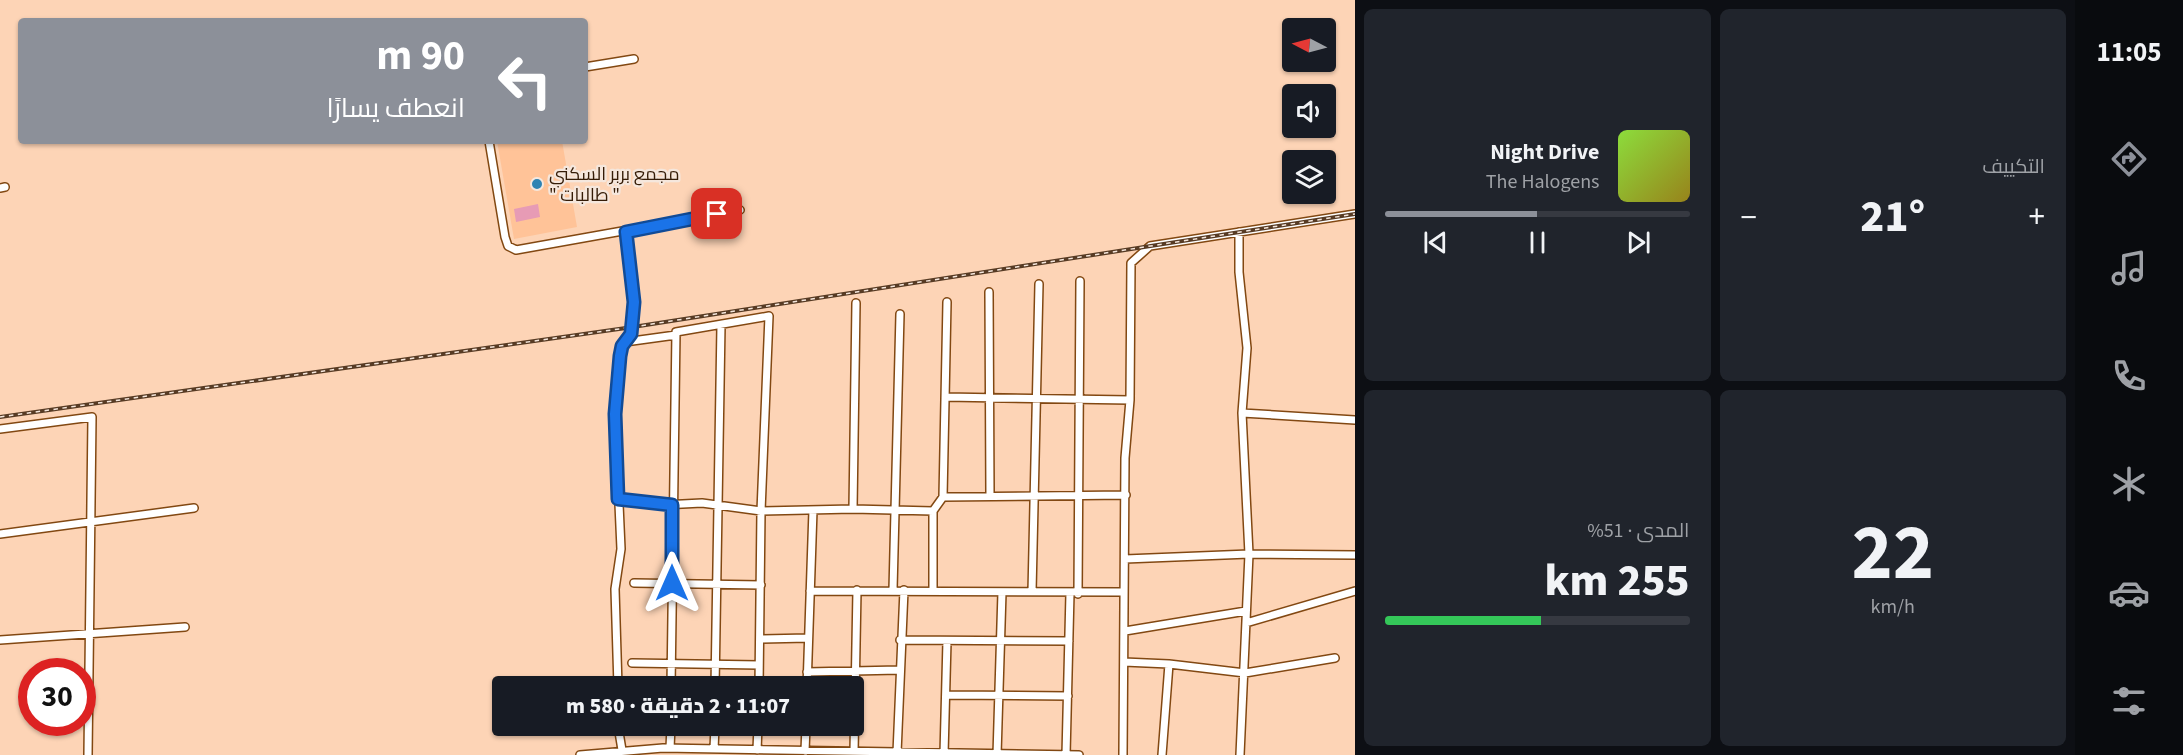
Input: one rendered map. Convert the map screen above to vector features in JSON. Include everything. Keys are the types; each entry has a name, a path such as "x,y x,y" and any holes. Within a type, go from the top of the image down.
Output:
{"street":[{"path":"588,67 634,59"},
{"path":"490,144 508,246 524,250 740,210"},
{"path":"1123,755 1131,263 1150,246 1355,214"},
{"path":"618,676 615,589 621,549 615,414 620,356 633,327 634,302 626,232"},
{"path":"1239,232 1239,272 1247,348 1242,413 1250,554 1240,755"},
{"path":"1066,755 1078,496 1080,281"},
{"path":"1032,592 1038,284"},
{"path":"990,292 992,399 990,496"},
{"path":"933,590 933,511 943,497 947,302"},
{"path":"853,509 856,303"},
{"path":"893,590 900,314"},
{"path":"671,676 676,332 769,316 761,511 759,676"},
{"path":"715,676 721,325"},
{"path":"625,342 676,335"},
{"path":"945,397 1130,400"},
{"path":"1242,413 1355,420"},
{"path":"0,429 92,417 88,755"},
{"path":"943,497 1126,495"},
{"path":"618,499 672,505 718,505 761,511 853,509 933,511"},
{"path":"0,534 194,508"},
{"path":"807,676 813,510"},
{"path":"1125,559 1250,554 1355,555"},
{"path":"633,583 761,585"},
{"path":"854,752 856,590"},
{"path":"897,753 900,640 904,590"},
{"path":"810,591 1124,592"},
{"path":"1246,622 1355,591"},
{"path":"997,755 1002,592"},
{"path":"1125,631 1246,611"},
{"path":"0,640 185,627"},
{"path":"761,639 808,639"},
{"path":"900,640 1070,641"},
{"path":"944,754 947,641"},
{"path":"1124,662 1169,664 1245,673 1335,658"},
{"path":"633,663 759,665"},
{"path":"1162,755 1169,664"},
{"path":"807,672 899,670"},
{"path":"946,695 1068,696"},
{"path":"620,736 622,750"},
{"path":"714,749 715,736"},
{"path":"757,750 758,736"},
{"path":"805,751 806,736"},
{"path":"580,755 622,750 714,749 724,752 757,750 768,753 805,751 887,754 1079,755"}],"shaded area":[{"name":"مجمع بربر السكني \" طالبات \"","path":"498,144 563,144 577,227 514,239"},
{"path":"538,204 540,217 516,222 514,209"}],"railway":[{"path":"0,417 633,327 1355,214"}],"place":[{"name":"مجمع بربر السكني \" طالبات \"","path":"537,184"}],"route":[{"path":"672,583 672,505 618,499 615,414 620,386 620,356 622,346 633,327 634,302 626,232 717,214"}]}
